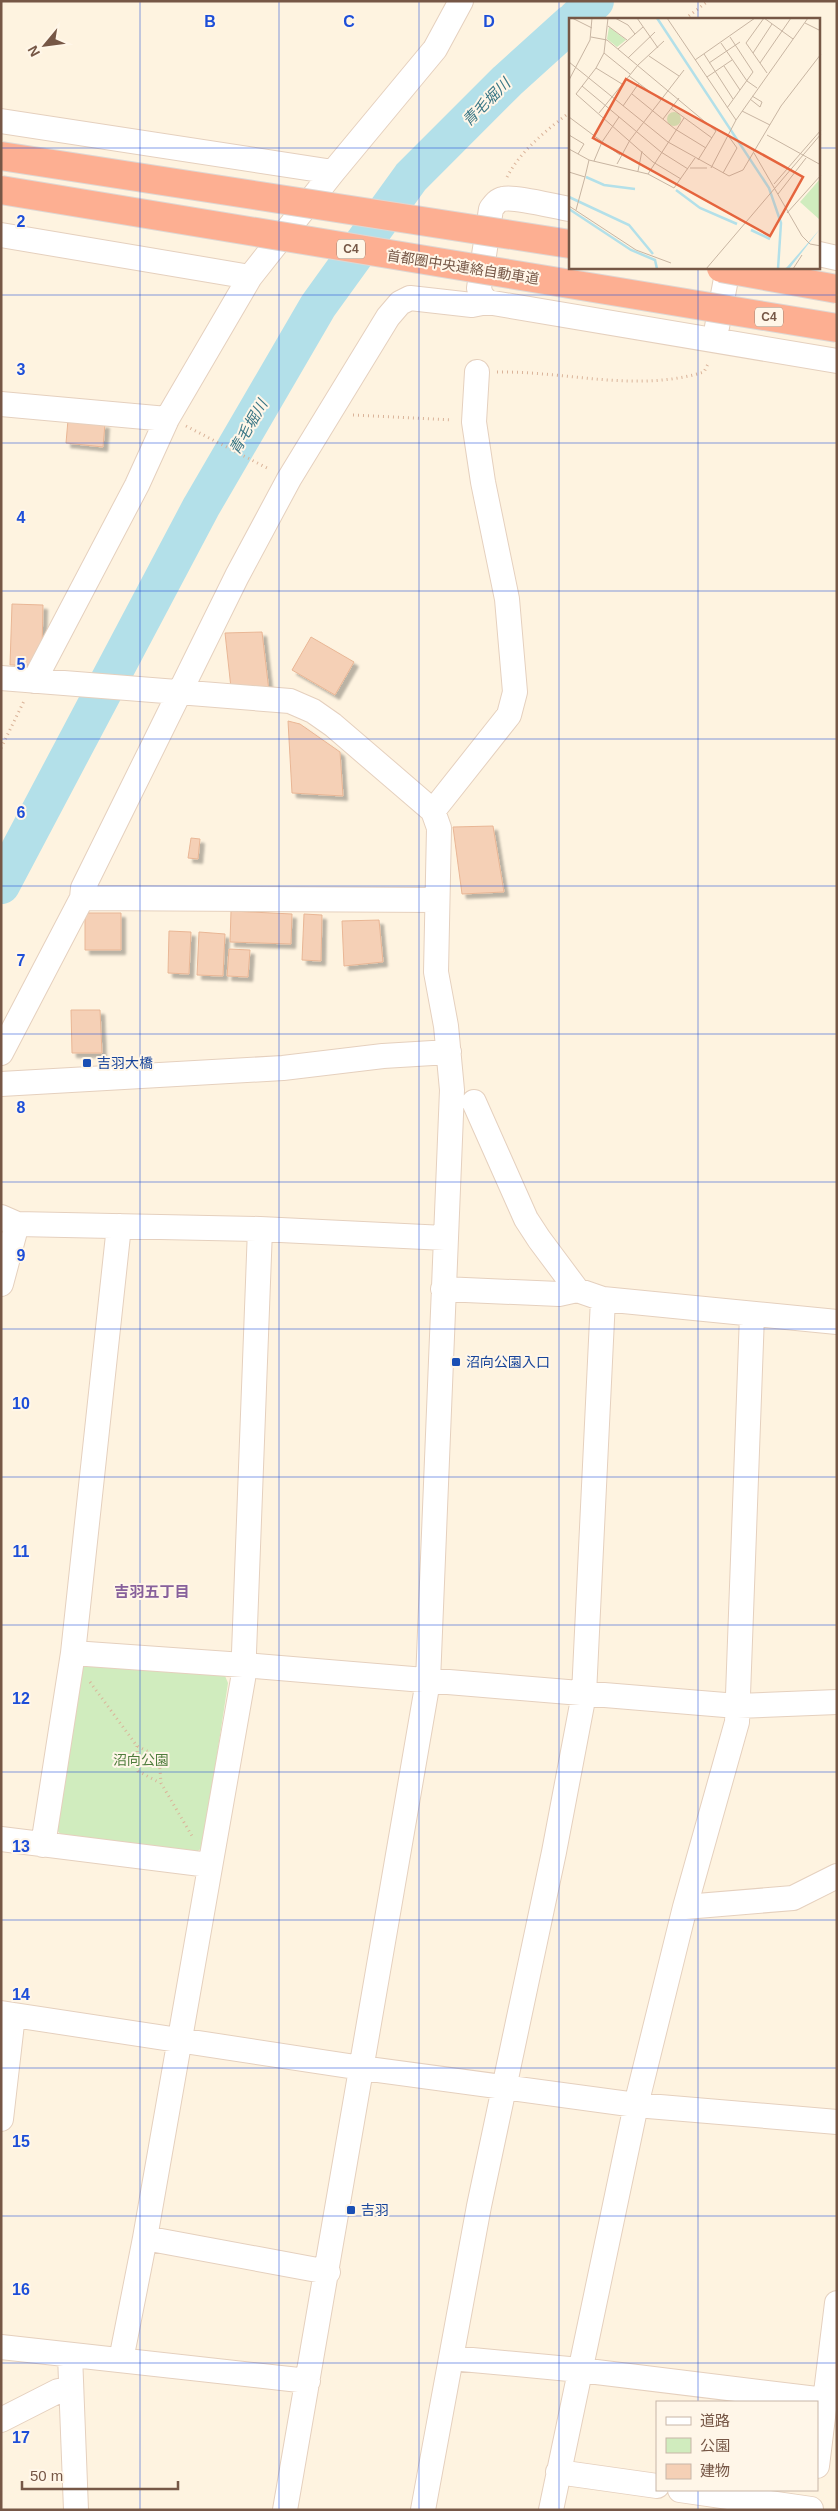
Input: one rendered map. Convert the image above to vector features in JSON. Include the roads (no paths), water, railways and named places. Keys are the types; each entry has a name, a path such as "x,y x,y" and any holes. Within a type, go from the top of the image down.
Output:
{"highway":[{"path":"1,156 569,244"},
{"name":"首都圏中央連絡自動車道","path":"1,190 837,328"},
{"path":"727,269 837,289"}],"street":[{"path":"34,685 137,485 176,422 250,277 333,172 435,50 460,1"},
{"path":"1,121 333,172"},
{"path":"487,302 481,295 479,288 491,209 496,202 503,199 514,200 569,210"},
{"path":"1,235 250,277"},
{"path":"820,254 837,258"},
{"path":"715,340 728,269"},
{"path":"1,1053 82,898 83,888 165,725 175,694 237,576 289,479 328,413 388,317 400,303 410,298 472,305 487,302 837,361"},
{"path":"433,811 508,716 515,692 507,599 483,482 474,422 477,372"},
{"path":"1,404 176,422"},
{"path":"1,678 34,685 277,699 301,705 334,725 433,811 439,828 436,972 449,1052 452,1090 428,1682 328,2272 285,2510"},
{"path":"82,898 437,900"},
{"path":"1,1084 273,1068 383,1056 449,1052"},
{"path":"474,1102 526,1219 578,1290"},
{"path":"1,1284 9,1220 446,1238"},
{"path":"43,1846 73,1653 119,1226"},
{"path":"121,2360 145,2238 243,1679 260,1229"},
{"path":"443,1289 559,1294 578,1290 603,1299 837,1322"},
{"path":"423,2510 479,2206 554,1852 584,1694 603,1299"},
{"path":"551,2510 636,2106 685,1907 737,1722 752,1315"},
{"path":"73,1653 243,1665 428,1682 737,1706 837,1702"},
{"path":"1,1839 43,1846 209,1865"},
{"path":"685,1907 793,1898 837,1876"},
{"path":"1,2118 7,2014 362,2068 504,2086 636,2106 837,2122"},
{"path":"145,2238 328,2272"},
{"path":"818,2460 830,2392 837,2303"},
{"path":"1,2347 308,2381"},
{"path":"70,2355 76,2510"},
{"path":"451,2358 830,2392"},
{"path":"1,2420 58,2391 72,2389"},
{"path":"558,2472 656,2486"},
{"path":"690,2491 812,2503"}],"waterway":[{"name":"青毛堀川","path":"577,18 595,1"},
{"name":"青毛堀川","path":"1,885 201,507 318,306 411,177 507,81 569,25"}],"place":[{"name":"吉羽大橋","path":"87,1063"},
{"name":"沼向公園入口","path":"456,1362"},
{"name":"吉羽","path":"351,2210"}],"district":[{"name":"吉羽五丁目","path":"152,1591"}],"park label":[{"name":"沼向公園","path":"141,1760"}]}
